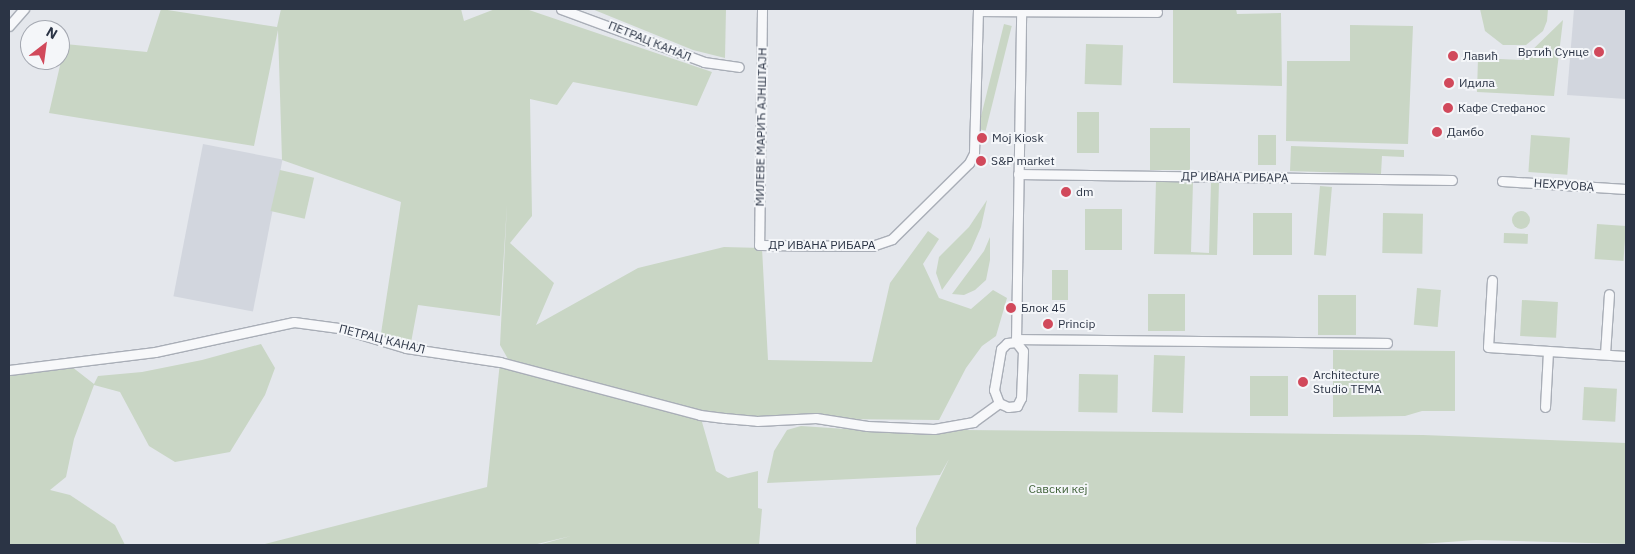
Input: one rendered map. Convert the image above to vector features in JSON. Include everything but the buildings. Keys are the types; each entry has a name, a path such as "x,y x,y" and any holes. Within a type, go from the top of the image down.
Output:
{"street":[{"path":"9,26 24,9"},
{"name":"ПЕТРАЦ КАНАЛ","path":"561,9 704,62 739,67"},
{"name":"МИЛЕВЕ МАРИЋ АЈНШТАЈН","path":"759,244 762,9"},
{"name":"ДР ИВАНА РИБАРА","path":"759,244 879,245 892,239 968,163 976,150 978,10 1158,12"},
{"path":"1021,10 1016,341 1023,351 1021,398 1013,408 998,404 994,390 1000,349 1007,343 1016,341 1387,343"},
{"name":"ДР ИВАНА РИБАРА","path":"1018,174 1452,180"},
{"name":"НЕХРУОВА","path":"1502,181 1626,189"},
{"path":"1492,280 1488,347 1626,356"},
{"path":"1605,354 1609,294"},
{"name":"ПЕТРАЦ КАНАЛ","path":"9,370 155,352 294,322 338,328 406,348 543,371 700,415 783,421 816,418 867,426 934,429 973,422 998,404"},
{"path":"1544,407 1548,351"}],"shaded area":[{"name":"Вртић Сунце","path":"1574,9 1626,9 1626,99 1567,95"},
{"path":"203,144 283,159 253,312 173,296"}],"green space":[{"path":"161,9 277,27 281,9 461,9 464,21 495,9 526,9 712,72 697,106 573,82 557,105 530,99 532,216 510,243 554,283 536,325 638,268 724,247 762,248 768,360 872,362 890,283 928,231 939,239 923,264 939,298 971,309 993,290 1007,298 996,336 982,346 966,368 939,420 724,418 508,359 500,345 507,204 500,316 418,305 410,348 380,340 401,202 282,160 278,30 254,146 49,113 59,70 70,70 70,44 147,52"},
{"path":"592,9 726,9 725,58 693,50"},
{"path":"1173,9 1236,9 1237,14 1281,13 1282,86 1173,83"},
{"path":"1480,9 1548,9 1547,21 1543,31 1526,45 1503,45 1485,31"},
{"path":"1563,20 1554,96 1477,92 1478,58 1522,60"},
{"path":"1004,24 1012,26 986,131 978,129"},
{"path":"1350,25 1413,26 1408,144 1286,141 1287,61 1350,61"},
{"path":"1086,44 1123,45 1122,85 1085,84"},
{"path":"1077,112 1099,112 1099,153 1077,153"},
{"path":"1150,128 1190,128 1190,170 1150,170"},
{"path":"1258,135 1276,135 1276,165 1258,165"},
{"path":"1531,135 1570,138 1567,175 1528,172"},
{"path":"1291,146 1404,150 1404,157 1382,156 1381,174 1290,171"},
{"path":"280,170 314,178 305,219 271,211"},
{"path":"1156,181 1193,182 1191,252 1209,253 1211,182 1219,182 1217,255 1154,254"},
{"path":"1320,186 1332,187 1326,256 1314,255"},
{"path":"987,200 981,227 971,250 942,290 936,273 939,257 969,227"},
{"path":"1085,209 1122,209 1122,250 1085,250"},
{"path":"1521,211 1527,214 1530,220 1527,226 1521,229 1515,226 1512,220 1515,214"},
{"path":"1253,213 1292,213 1292,255 1253,255"},
{"path":"1383,213 1423,214 1422,254 1382,253"},
{"path":"1597,224 1626,226 1623,261 1595,259"},
{"path":"1504,233 1528,234 1528,244 1504,243"},
{"path":"990,237 990,260 986,280 975,290 964,295 952,294 984,251"},
{"path":"1052,270 1068,270 1068,300 1052,300"},
{"path":"1417,288 1441,290 1438,327 1414,325"},
{"path":"1148,294 1185,294 1185,331 1148,331"},
{"path":"1318,295 1356,295 1356,335 1318,335"},
{"path":"1522,300 1558,302 1556,338 1520,336"},
{"path":"261,344 275,368 265,395 230,452 175,462 149,446 120,392 94,385 74,439 66,477 50,490 70,495 115,525 125,545 9,545 9,370 67,363 94,384 98,376 142,372 202,360"},
{"path":"1333,350 1455,351 1455,411 1422,411 1405,416 1333,417"},
{"path":"1154,355 1185,356 1183,413 1152,412"},
{"path":"500,362 700,415 716,471 728,478 758,471 758,508 762,509 759,545 538,545 571,536 533,545 261,545 487,487"},
{"path":"1079,374 1118,375 1117,413 1078,412"},
{"path":"1250,376 1288,376 1288,416 1250,416"},
{"path":"1584,387 1617,389 1615,422 1582,420"},
{"name":"Савски кеј","path":"801,426 906,433 963,430 1423,435 1626,443 1626,544 1476,540 1407,545 916,545 916,528 949,459 940,475 767,483 774,451 787,430"}],"place":[{"name":"Вртић Сунце","path":"1599,52"},
{"name":"Лавић","path":"1453,56"},
{"name":"Идила","path":"1449,83"},
{"name":"Кафе Стефанос","path":"1448,108"},
{"name":"Дамбо","path":"1437,132"},
{"name":"Moj Kiosk","path":"982,138"},
{"name":"S&P market","path":"981,161"},
{"name":"dm","path":"1066,192"},
{"name":"Блок 45","path":"1011,308"},
{"name":"Princip","path":"1048,324"},
{"name":"Architecture Studio TEMA","path":"1303,382"}]}
